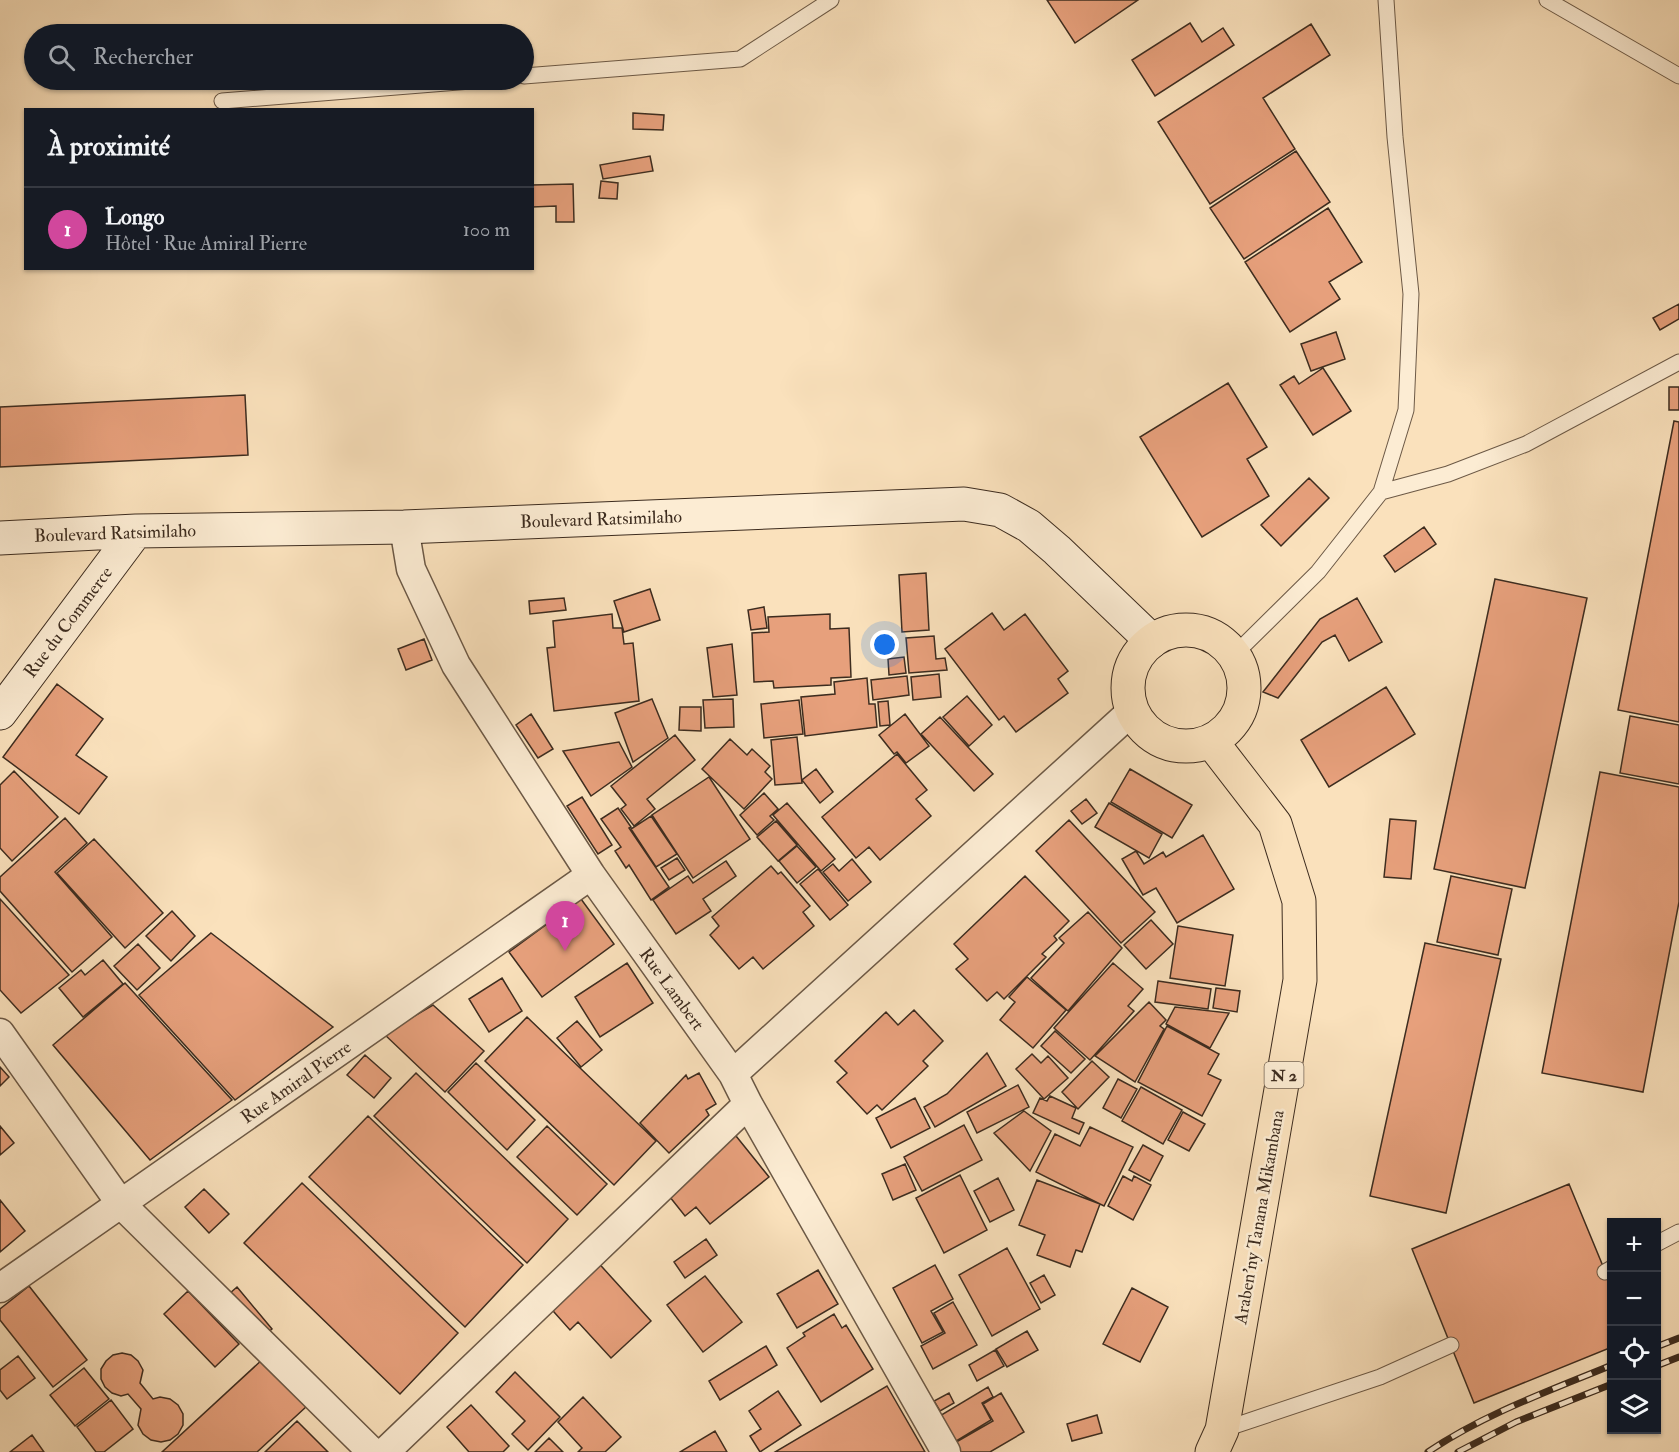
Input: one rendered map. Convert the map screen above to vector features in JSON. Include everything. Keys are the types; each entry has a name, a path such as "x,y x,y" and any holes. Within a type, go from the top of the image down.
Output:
{"main road":[{"name":"Boulevard Ratsimilaho","path":"0,538 136,531 404,527 964,504 1000,510 1029,526 1058,550 1152,641"},
{"name":"Rue du Commerce","path":"0,712 136,531"},
{"path":"1187,629 1205,633 1221,641 1234,655 1242,673 1244,693 1239,713 1227,730 1211,741 1193,746 1174,746 1156,739 1142,727 1132,711 1128,692 1130,672 1138,655 1152,641 1169,632 1187,629"},
{"name":"Araben'ny Tanana Mikambana","path":"1211,741 1275,824 1299,901 1300,980 1217,1441"}],"street":[{"name":"Rue Lambert","path":"404,527 411,569 456,665 591,875 734,1074 748,1104 946,1452"},
{"path":"734,1074 1132,711"},
{"name":"Rue Amiral Pierre","path":"0,1288 591,875"},
{"path":"0,1033 121,1204 372,1452"},
{"path":"385,1452 748,1104"}],"lane":[{"path":"534,75 740,59 831,0"},
{"path":"1234,655 1318,573 1381,492 1406,410 1412,294 1395,137 1386,0"},
{"path":"1547,0 1679,76"},
{"path":"222,101 359,90"},
{"path":"1381,492 1448,474 1526,444 1679,362"},
{"path":"1661,1241 1679,1232"},
{"path":"1217,1441 1380,1377 1451,1345"}],"building":[{"path":"1047,0 1138,0 1075,43"},
{"path":"1190,23 1202,42 1223,28 1234,45 1155,96 1132,60"},
{"path":"1311,24 1330,55 1263,98 1295,149 1210,204 1158,122"},
{"path":"633,113 664,115 663,130 633,129"},
{"path":"1296,151 1330,202 1244,259 1210,208"},
{"path":"650,156 653,171 603,179 600,165"},
{"path":"601,181 618,183 617,199 599,198"},
{"path":"573,184 574,222 556,222 556,206 534,207 534,185"},
{"path":"1328,208 1362,262 1329,282 1340,299 1290,332 1245,262"},
{"path":"1679,304 1679,319 1660,330 1653,318"},
{"path":"1336,332 1345,359 1311,371 1301,344"},
{"path":"1323,368 1351,411 1313,435 1280,385 1294,376 1299,384"},
{"path":"1228,383 1267,447 1247,459 1269,496 1202,537 1140,437"},
{"path":"1669,387 1679,387 1679,410 1669,410"},
{"path":"245,395 248,455 0,467 0,407"},
{"path":"1674,421 1679,422 1679,722 1618,710"},
{"path":"1309,478 1329,498 1281,546 1261,525"},
{"path":"1424,527 1436,544 1395,572 1384,556"},
{"path":"926,573 929,630 902,632 899,575"},
{"path":"1495,579 1587,598 1525,888 1434,869"},
{"path":"650,589 660,620 624,632 614,601"},
{"path":"564,598 566,610 530,614 529,601"},
{"path":"1357,598 1382,642 1349,661 1335,635 1322,642 1278,698 1263,692 1320,619"},
{"path":"764,607 767,628 751,630 748,610"},
{"path":"992,613 1004,630 1025,614 1068,671 1058,679 1068,693 1016,732 1004,716 999,720 945,649"},
{"path":"612,614 613,628 622,628 624,644 633,643 639,701 554,711 547,648 555,647 553,621"},
{"path":"830,614 830,629 849,628 851,677 831,678 831,685 774,688 773,681 754,682 752,633 769,632 768,617"},
{"path":"934,636 936,659 945,658 947,670 909,673 906,638"},
{"path":"424,639 432,660 406,670 398,649"},
{"path":"732,644 737,695 713,697 707,648"},
{"path":"904,657 906,673 889,675 888,659"},
{"path":"939,674 941,697 913,700 911,677"},
{"path":"907,676 909,695 873,700 871,680"},
{"path":"867,678 869,704 875,704 877,727 805,736 801,697 835,694 834,682"},
{"path":"57,684 103,719 76,755 107,777 79,814 3,757"},
{"path":"1386,687 1415,734 1329,787 1301,740"},
{"path":"967,696 992,725 969,746 943,717"},
{"path":"652,699 668,738 633,762 615,713"},
{"path":"733,699 734,727 705,728 703,700"},
{"path":"799,700 803,734 764,738 761,704"},
{"path":"888,701 890,725 880,726 878,702"},
{"path":"680,707 701,707 701,731 679,730"},
{"path":"531,714 553,749 538,758 516,725"},
{"path":"905,714 929,746 906,763 897,752 894,754 879,735"},
{"path":"1630,716 1679,725 1679,784 1620,773"},
{"path":"940,717 993,774 974,791 921,734"},
{"path":"675,735 695,760 647,799 655,809 634,826 621,809 626,805 611,786"},
{"path":"797,737 802,783 775,785 771,740"},
{"path":"730,739 747,755 752,749 770,766 765,772 772,779 744,809 702,769"},
{"path":"619,742 632,767 591,796 563,751"},
{"path":"897,754 927,790 916,799 931,816 880,860 869,847 856,858 822,817"},
{"path":"816,769 833,792 820,803 802,780"},
{"path":"1130,769 1192,805 1172,838 1111,802"},
{"path":"14,771 58,817 12,861 0,848 0,785"},
{"path":"1600,772 1679,787 1679,902 1643,1092 1542,1073"},
{"path":"709,777 750,839 693,878 652,815"},
{"path":"764,793 778,809 770,816 774,820 757,835 740,815"},
{"path":"582,797 612,845 598,854 567,806"},
{"path":"1086,799 1097,813 1082,824 1071,811"},
{"path":"787,803 835,859 821,871 773,815"},
{"path":"1109,803 1162,834 1149,858 1095,827"},
{"path":"618,808 669,887 651,900 629,865 626,868 615,851 621,847 601,819"},
{"path":"651,816 677,854 656,867 631,829"},
{"path":"65,818 87,843 55,872 112,937 72,972 0,891 0,877"},
{"path":"1390,819 1416,821 1411,879 1384,877"},
{"path":"1069,820 1155,912 1121,943 1036,851"},
{"path":"776,821 797,845 778,861 757,837"},
{"path":"1203,835 1234,889 1177,923 1156,888 1143,895 1122,859 1136,851 1144,864 1163,852 1166,857"},
{"path":"94,839 163,913 125,948 57,873"},
{"path":"797,846 816,867 797,883 779,861"},
{"path":"677,858 685,870 669,880 661,868"},
{"path":"852,859 871,882 848,901 823,872 833,864 839,871"},
{"path":"726,861 736,876 703,899 711,911 676,934 653,900 688,876 693,883"},
{"path":"771,866 778,874 781,872 810,906 803,912 814,926 763,969 753,957 739,969 710,935 719,926 712,917"},
{"path":"818,869 848,905 830,920 800,884"},
{"path":"1025,876 1069,921 1054,936 1057,940 1042,954 1046,957 1004,999 997,992 987,1001 956,969 968,959 954,944"},
{"path":"1451,876 1512,889 1498,955 1437,942"},
{"path":"0,899 69,975 21,1013 0,990"},
{"path":"581,899 614,944 542,997 509,952"},
{"path":"172,911 195,936 171,961 146,936"},
{"path":"1088,912 1122,948 1068,1011 1031,978 1064,943 1059,938"},
{"path":"1151,920 1173,944 1146,969 1124,945"},
{"path":"1178,926 1233,935 1225,986 1170,978"},
{"path":"211,933 333,1027 235,1100 139,995"},
{"path":"1425,943 1501,959 1446,1213 1370,1196"},
{"path":"138,944 160,968 137,990 114,966"},
{"path":"103,960 123,984 83,1017 59,988 81,970 85,975"},
{"path":"627,963 653,1003 600,1037 575,997"},
{"path":"1113,963 1143,989 1128,1006 1134,1011 1090,1060 1054,1028"},
{"path":"1027,977 1066,1010 1033,1048 1000,1020 1015,1002 1009,997"},
{"path":"502,978 522,1011 489,1032 469,999"},
{"path":"1158,981 1211,989 1208,1009 1155,1002"},
{"path":"125,983 232,1100 150,1160 53,1045"},
{"path":"1216,988 1240,991 1237,1012 1213,1008"},
{"path":"1149,1002 1166,1020 1160,1026 1164,1029 1135,1082 1095,1056"},
{"path":"433,1005 484,1051 445,1092 384,1034"},
{"path":"1175,1007 1229,1013 1210,1048 1166,1024"},
{"path":"914,1010 943,1041 923,1061 928,1066 882,1110 877,1105 867,1114 837,1082 847,1073 835,1061 886,1012 898,1025"},
{"path":"527,1017 656,1141 614,1185 485,1061"},
{"path":"577,1021 602,1050 581,1067 557,1038"},
{"path":"1167,1026 1219,1054 1208,1074 1221,1080 1202,1116 1138,1082"},
{"path":"1055,1031 1085,1059 1071,1073 1041,1046"},
{"path":"987,1053 1006,1086 935,1127 924,1107 947,1094"},
{"path":"1032,1054 1041,1063 1048,1056 1068,1078 1044,1099 1016,1069"},
{"path":"365,1055 391,1078 374,1098 347,1075"},
{"path":"1092,1061 1109,1077 1078,1109 1062,1092"},
{"path":"476,1063 535,1120 507,1150 448,1092"},
{"path":"0,1067 9,1077 0,1086"},
{"path":"416,1073 568,1219 527,1263 374,1116"},
{"path":"699,1073 716,1104 706,1110 709,1115 669,1153 640,1123 686,1075 688,1079"},
{"path":"1118,1079 1137,1089 1121,1118 1103,1108"},
{"path":"1018,1085 1029,1107 977,1133 967,1112"},
{"path":"1141,1087 1182,1110 1163,1144 1122,1121"},
{"path":"1050,1096 1076,1108 1072,1118 1084,1123 1079,1134 1033,1113 1040,1098 1047,1101"},
{"path":"915,1098 930,1128 891,1148 876,1118"},
{"path":"1024,1111 1051,1131 1030,1171 994,1133"},
{"path":"1183,1112 1205,1124 1189,1151 1168,1140"},
{"path":"368,1116 523,1265 465,1327 309,1177"},
{"path":"964,1125 982,1160 922,1191 904,1157"},
{"path":"0,1126 14,1143 0,1155"},
{"path":"547,1126 607,1184 577,1215 517,1157"},
{"path":"1090,1127 1133,1147 1104,1206 1036,1172 1055,1134 1080,1146"},
{"path":"732,1131 769,1177 710,1224 696,1207 685,1216 662,1187"},
{"path":"1143,1145 1163,1156 1150,1181 1129,1170"},
{"path":"905,1164 916,1190 893,1200 882,1174"},
{"path":"960,1175 987,1230 944,1253 916,1198"},
{"path":"1123,1176 1132,1181 1134,1176 1151,1185 1133,1220 1108,1206"},
{"path":"998,1178 1014,1210 990,1222 974,1191"},
{"path":"1037,1180 1100,1204 1082,1252 1076,1250 1070,1267 1037,1255 1045,1235 1019,1225"},
{"path":"302,1183 458,1333 400,1394 244,1243"},
{"path":"1569,1184 1607,1276 1607,1349 1474,1403 1412,1249"},
{"path":"204,1189 229,1214 209,1233 185,1207"},
{"path":"0,1200 25,1231 0,1252"},
{"path":"706,1239 717,1255 685,1278 674,1262"},
{"path":"1007,1248 1040,1309 992,1336 959,1275"},
{"path":"594,1258 651,1321 611,1358 578,1322 570,1330 546,1303"},
{"path":"935,1265 953,1299 931,1311 943,1332 922,1343 893,1288"},
{"path":"818,1270 838,1304 797,1328 777,1294"},
{"path":"1044,1275 1055,1295 1041,1303 1030,1283"},
{"path":"705,1276 742,1322 703,1352 667,1305"},
{"path":"29,1286 87,1360 53,1387 0,1320 0,1309"},
{"path":"237,1287 272,1329 264,1336 229,1294"},
{"path":"1132,1288 1168,1307 1140,1362 1103,1344"},
{"path":"188,1291 239,1344 215,1367 164,1314"},
{"path":"953,1302 977,1345 933,1369 921,1346 945,1333 934,1313"},
{"path":"834,1314 842,1328 846,1325 873,1369 821,1402 787,1348 805,1336 803,1333"},
{"path":"1027,1331 1038,1350 1007,1367 996,1349"},
{"path":"766,1346 777,1365 720,1400 709,1381"},
{"path":"995,1350 1004,1366 977,1381 969,1365"},
{"path":"122,1353 131,1355 138,1361 143,1370 140,1383 153,1399 160,1397 170,1399 178,1405 183,1414 183,1425 178,1434 170,1440 161,1442 151,1440 143,1434 138,1425 141,1409 128,1394 121,1396 105,1387 101,1379 101,1369 113,1355"},
{"path":"18,1356 35,1378 7,1399 0,1390 0,1370"},
{"path":"264,1358 307,1406 257,1452 162,1452"},
{"path":"84,1368 109,1399 75,1426 50,1395"},
{"path":"515,1372 560,1417 528,1450 512,1434 525,1421 496,1392"},
{"path":"887,1386 925,1452 775,1452"},
{"path":"988,1387 993,1397 982,1403 991,1420 953,1443 938,1417"},
{"path":"778,1391 801,1425 760,1452 750,1436 761,1429 749,1411"},
{"path":"949,1393 954,1403 940,1411 934,1401"},
{"path":"1001,1393 1024,1432 990,1452 955,1452 951,1445 993,1421 983,1404"},
{"path":"583,1397 621,1437 605,1452 578,1452 582,1448 558,1422"},
{"path":"111,1400 133,1429 104,1452 96,1452 77,1427"},
{"path":"471,1405 509,1446 503,1452 469,1452 447,1427"},
{"path":"1097,1415 1102,1433 1072,1441 1067,1424"},
{"path":"297,1421 328,1452 265,1452"},
{"path":"715,1431 727,1452 680,1452"},
{"path":"32,1435 44,1452 10,1452"},
{"path":"549,1438 563,1452 535,1452"}],"railway":[{"path":"1661,1345 1679,1338"},
{"path":"1661,1364 1679,1357"},
{"path":"1428,1452 1449,1438 1494,1415 1607,1367"},
{"path":"1458,1452 1516,1422 1607,1386"}],"place":[{"name":"Longo","path":"565,951"}]}
